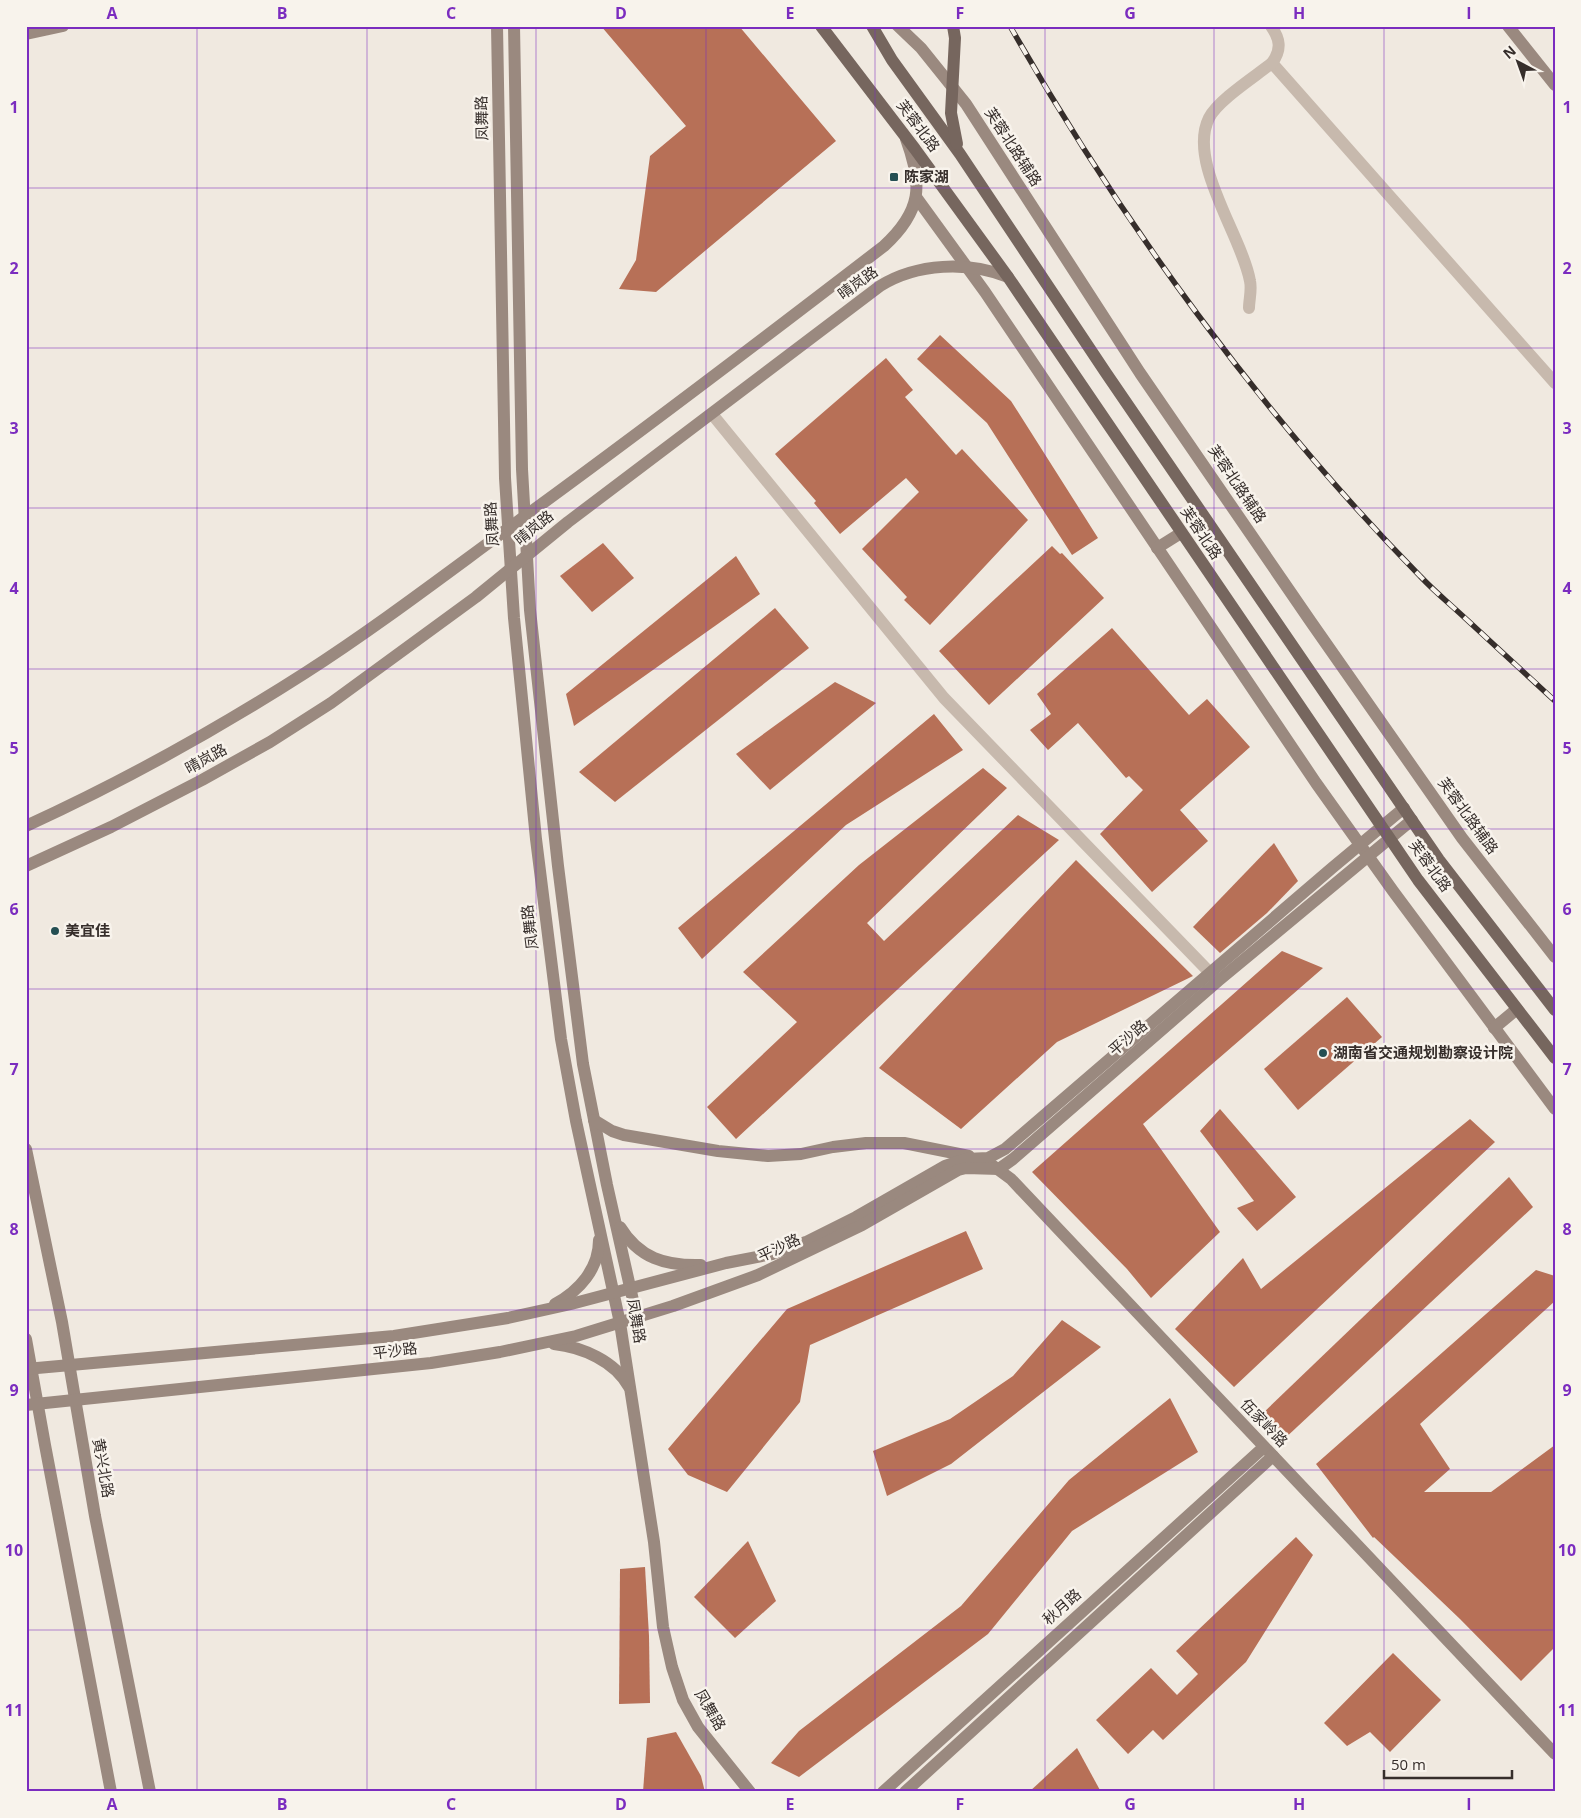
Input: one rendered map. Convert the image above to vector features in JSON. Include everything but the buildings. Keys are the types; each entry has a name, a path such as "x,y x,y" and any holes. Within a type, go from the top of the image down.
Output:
{"main road":[{"name":"芙蓉北路","path":"820,26 904,134 1008,277 1418,880 1555,1058"},
{"name":"芙蓉北路","path":"872,26 892,60 960,154 1106,373 1438,860 1555,1010"},
{"path":"953,26 955,38 951,113 960,154"}],"street":[{"path":"26,34 64,26"},
{"name":"凤舞路","path":"497,26 505,478 508,529 515,628 536,839 561,1039 576,1120 620,1323 654,1542 663,1627 672,1667 683,1700 698,1727 750,1792"},
{"name":"凤舞路","path":"514,26 522,459 531,620 568,957 583,1064 637,1318"},
{"name":"芙蓉北路辅路","path":"898,26 921,48 966,104 1140,372 1311,622 1462,838 1555,958"},
{"path":"1248,308 1250,283 1241,251 1220,204 1206,163 1204,144 1210,116 1218,106 1272,63 1280,48 1278,37 1271,26"},
{"path":"1508,26 1554,83"},
{"path":"1272,63 1555,383"},
{"name":"晴岚路","path":"26,826 88,798 157,761 304,674 525,517 660,417 884,246 898,233 909,217 916,197 917,180 913,159 904,134"},
{"path":"916,197 966,266 1305,767 1368,856 1555,1109"},
{"name":"晴岚路","path":"26,866 120,823 202,780 270,742 331,703 476,597 568,522 893,278 912,272 966,266 982,268 1008,277"},
{"path":"712,414 944,698 1214,977"},
{"path":"1157,548 1181,532"},
{"name":"平沙路","path":"32,1404 431,1363 538,1344 576,1336 637,1318 710,1294 776,1267 862,1225 958,1170 966,1168 999,1169 1023,1150 1360,845 1404,808"},
{"name":"平沙路","path":"29,1369 435,1331 543,1310 614,1293 726,1263 772,1254 806,1242 856,1217 945,1166 956,1161 988,1158 996,1155 1214,977 1412,820"},
{"path":"1494,1028 1517,1009"},
{"name":"伍家岭路","path":"594,1120 612,1131 624,1135 718,1151 768,1156 801,1154 833,1147 866,1143 904,1143 976,1158 999,1169 1011,1179 1555,1754"},
{"name":"黄兴北路","path":"26,1149 62,1322 95,1516 150,1792"},
{"path":"616,1220 636,1247 659,1261 685,1266 726,1263"},
{"path":"543,1310 565,1299 587,1277 596,1262 599,1244 599,1224"},
{"path":"26,1338 32,1404 111,1792"},
{"path":"538,1344 568,1346 604,1361 617,1370 625,1379 632,1392"},
{"name":"秋月路","path":"883,1792 1269,1451"},
{"name":"秋月路","path":"905,1792 1269,1451"}],"railway":[{"path":"1010,26 1053,100 1147,244 1250,383 1305,450 1420,576 1555,701"}],"place":[{"name":"陈家湖","path":"894,177"},
{"name":"美宜佳","path":"55,931"},
{"name":"湖南省交通规划勘察设计院","path":"1323,1053"}]}
